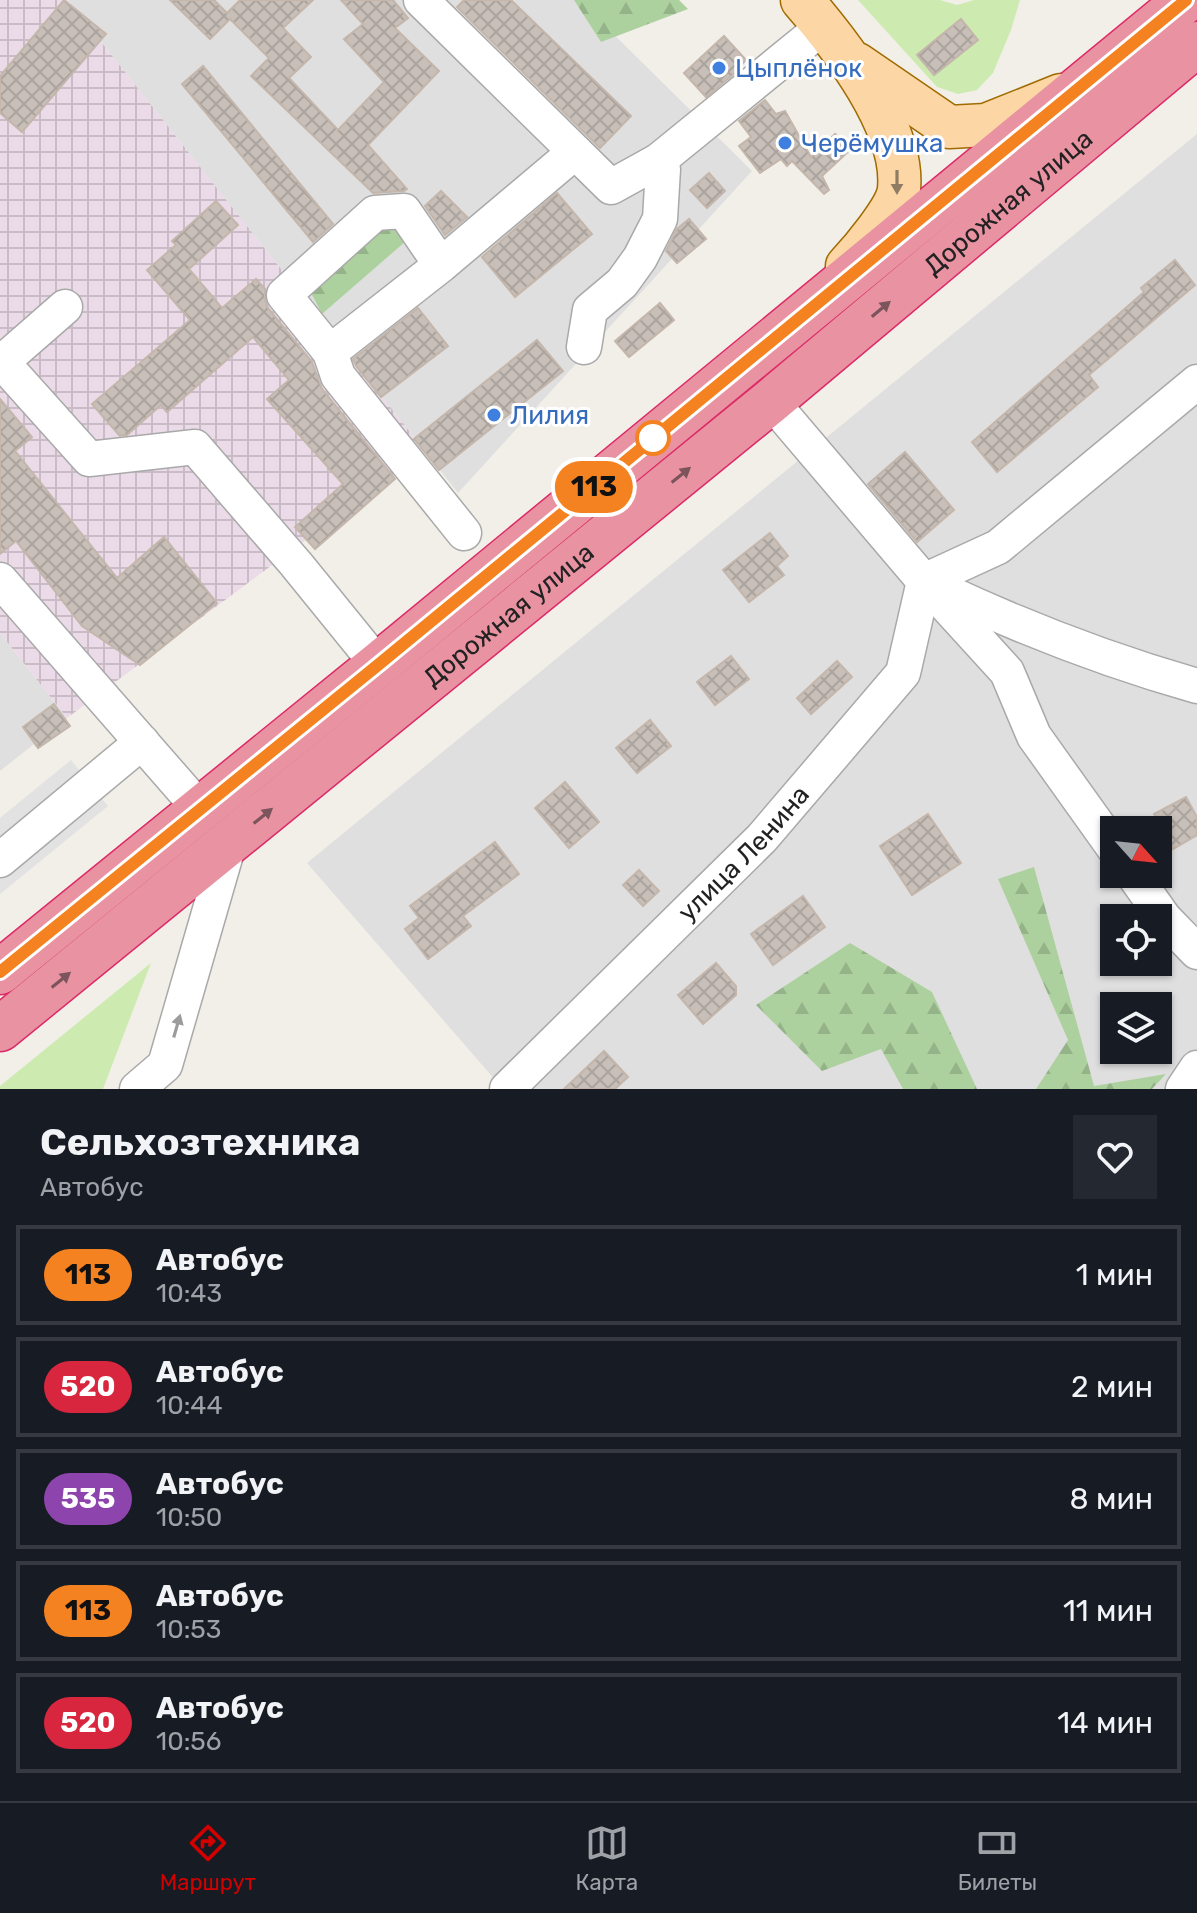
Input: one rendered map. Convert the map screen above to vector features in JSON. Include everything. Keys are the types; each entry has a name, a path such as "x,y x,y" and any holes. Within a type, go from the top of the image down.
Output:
{"highway":[{"name":"Дорожная улица","path":"0,972 1186,0"},
{"name":"Дорожная улица","path":"0,1029 771,401 1197,44"}],"main road":[{"path":"813,13 851,59 894,140 899,191 872,237 815,304"},
{"path":"851,59 949,127 986,125 1077,88"}],"street":[{"path":"421,0 611,187 658,161 813,13"},
{"path":"330,352 441,265 575,152"},
{"path":"584,347 590,310 622,283 640,258 660,219 663,169 658,161"},
{"path":"441,265 404,211 375,213 284,295 330,352 338,376 464,533"},
{"path":"65,307 2,362 89,459 195,447 378,665"},
{"path":"924,581 998,547 1197,382"},
{"path":"771,401 924,581 1007,672 1034,736 1100,828"},
{"path":"0,580 200,809"},
{"path":"924,581 1000,616 1197,686"},
{"name":"улица Ленина","path":"507,1089 762,838 903,673 924,581"},
{"path":"0,860 142,742"},
{"path":"137,1089 161,1077 229,844"},
{"path":"1143,888 1164,918 1197,952"},
{"path":"1183,1089 1197,1068"}],"shaded area":[{"path":"0,0 68,0 425,451 67,718 0,633"},
{"path":"68,0 579,0 752,171 458,493"},
{"path":"1197,134 1197,1089 503,1089 307,863"},
{"path":"0,633 67,718 0,771"},
{"path":"71,760 108,806 0,894 0,818"}],"green space":[{"path":"574,0 679,0 688,9 601,42"},
{"path":"858,0 940,0 957,5 974,0 1020,0 993,73 977,90 958,94 937,87"},
{"path":"390,221 406,241 322,314 309,289"},
{"path":"1034,867 1094,1086 1166,1074 1152,1089 1036,1089 1068,1040 998,879"},
{"path":"850,943 932,992 977,1089 903,1089 881,1049 822,1071 756,1005"},
{"path":"151,963 103,1089 0,1089 0,1086"}],"building":[{"path":"64,0 106,34 22,132 0,113 0,76"},
{"path":"170,0 214,0 227,13 240,0 313,0 283,28 311,57 289,78 338,130 384,82 344,39 363,24 341,0 393,0 408,18 395,28 439,71 368,145 407,189 373,193 251,76 269,58 230,19 210,39"},
{"path":"464,0 511,0 631,116 600,148 457,7"},
{"path":"961,19 978,40 934,75 917,55"},
{"path":"724,36 746,60 741,68 706,97 684,73"},
{"path":"203,66 333,224 313,242 182,84"},
{"path":"765,100 776,114 785,111 811,157 835,134 850,150 822,176 829,190 824,194 792,161 787,166 781,159 760,173 739,146 751,137 739,121"},
{"path":"709,173 725,191 707,208 690,190"},
{"path":"441,191 467,217 445,235 425,206"},
{"path":"557,193 592,234 515,297 482,257"},
{"path":"216,201 238,225 189,269 222,308 256,279 265,289 268,308 312,362 322,389 395,479 315,549 295,527 343,484 267,399 289,380 253,337 167,412 161,405 127,435 119,435 92,404 190,320 147,270 176,245 172,241"},
{"path":"689,219 706,239 677,263 666,251 677,229"},
{"path":"1175,260 1195,285 1089,375 1098,387 997,472 972,442 1144,292 1141,288"},
{"path":"660,303 674,320 629,357 615,341"},
{"path":"418,308 448,346 381,397 353,359"},
{"path":"537,340 563,371 439,470 414,439"},
{"path":"0,399 32,437 15,451 117,578 164,537 217,603 140,665 82,626 16,541 0,554"},
{"path":"905,452 954,510 917,542 868,484"},
{"path":"770,533 788,556 777,566 784,575 749,602 723,570"},
{"path":"731,656 749,679 715,705 697,682"},
{"path":"837,661 852,677 811,714 797,698"},
{"path":"54,704 70,726 38,748 23,727"},
{"path":"650,720 671,746 637,773 616,748"},
{"path":"565,782 599,822 569,848 535,808"},
{"path":"1186,797 1197,817 1197,835 1173,849 1172,816 1154,814"},
{"path":"928,814 961,863 912,895 880,846"},
{"path":"495,842 519,874 463,916 471,926 428,959 405,929 419,918 410,906"},
{"path":"639,870 659,891 643,906 623,885"},
{"path":"803,896 825,927 773,965 751,934"},
{"path":"716,963 736,986 736,995 703,1024 678,995"},
{"path":"604,1051 628,1077 615,1089 564,1089"}],"bus line":[{"name":"113","path":"0,972 1186,0"}],"place":[{"name":"Цыплёнок","path":"719,68"},
{"name":"Черёмушка","path":"785,143"},
{"name":"Лилия","path":"494,415"}]}
